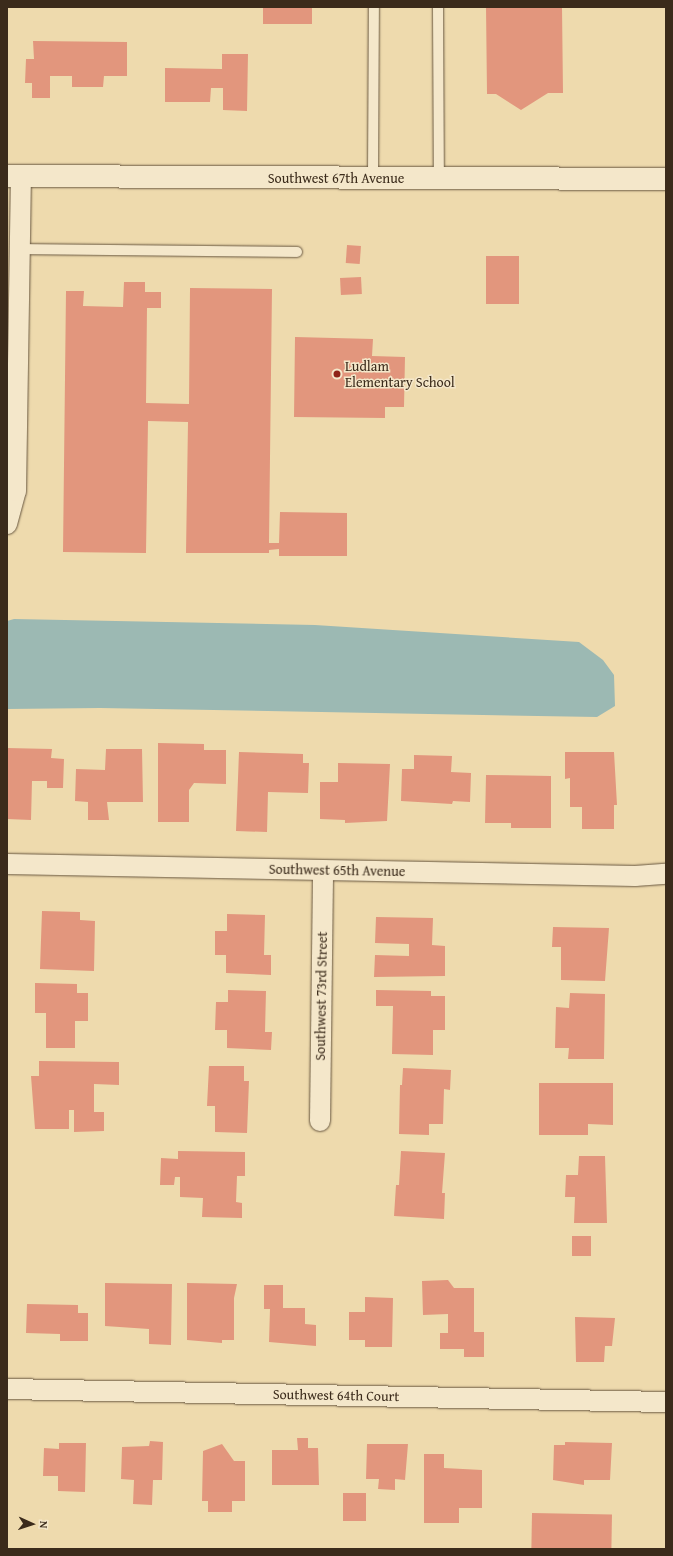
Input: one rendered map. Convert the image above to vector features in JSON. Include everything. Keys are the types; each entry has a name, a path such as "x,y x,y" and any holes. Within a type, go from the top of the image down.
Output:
{"main road":[{"name":"Southwest 67th Avenue","path":"14,176 666,179"}],"street":[{"path":"7,524 16,491 19,248 14,176"},
{"name":"Southwest 65th Avenue","path":"7,864 635,876 666,874"},
{"name":"Southwest 73rd Street","path":"320,1121 323,870"},
{"name":"Southwest 64th Court","path":"7,1389 666,1402"}],"lane":[{"path":"373,178 374,7"},
{"path":"438,7 439,179"},
{"path":"19,248 297,252"}],"water":[{"path":"14,619 315,625 579,642 603,660 614,675 615,706 597,717 100,708 7,709 7,621"}],"building":[{"path":"263,7 312,7 312,24 263,24"},
{"path":"486,7 562,7 563,93 548,93 521,110 496,94 487,94"},
{"path":"33,41 127,42 127,76 104,76 103,87 72,87 72,76 50,76 50,98 32,98 32,83 25,83 26,59 34,59"},
{"path":"222,54 248,54 247,111 223,110 223,88 211,88 210,102 165,102 165,68 222,69"},
{"path":"347,245 361,246 360,264 346,263"},
{"path":"486,256 519,256 519,304 486,304"},
{"path":"361,277 362,294 341,295 340,278"},
{"path":"124,282 145,282 145,292 161,292 161,308 147,308 146,403 189,404 190,288 272,289 269,543 279,543 280,512 347,513 347,556 279,556 279,549 269,550 269,553 186,553 188,422 148,421 146,553 63,552 66,291 84,291 83,306 123,307"},
{"path":"295,337 373,339 372,356 405,357 404,407 385,407 385,418 294,417"},
{"path":"158,743 204,744 204,750 226,750 226,784 194,783 189,790 189,822 158,822"},
{"path":"7,748 52,749 51,758 64,759 63,788 47,788 47,781 32,781 31,820 7,819"},
{"path":"106,749 142,749 143,802 107,802 109,820 88,820 88,802 75,801 76,769 105,770"},
{"path":"239,752 303,754 303,763 309,763 308,793 268,792 267,832 236,831"},
{"path":"565,752 614,752 617,805 614,805 614,829 582,829 582,807 570,807 570,778 565,779"},
{"path":"414,755 452,756 451,772 471,773 470,802 453,801 452,804 401,801 402,769 414,769"},
{"path":"338,763 390,764 387,821 345,823 345,820 320,819 320,782 338,782"},
{"path":"486,775 551,776 551,828 511,828 511,823 485,823"},
{"path":"42,911 80,912 80,920 95,921 94,971 40,969"},
{"path":"227,914 265,915 264,955 271,955 271,975 226,973 226,955 215,955 215,931 227,931"},
{"path":"376,917 433,918 432,945 445,946 445,976 374,977 375,955 409,956 409,944 375,943"},
{"path":"553,927 609,928 605,981 561,980 561,947 552,947"},
{"path":"35,983 77,984 77,993 88,993 88,1021 75,1021 75,1048 46,1048 46,1013 35,1013"},
{"path":"228,990 266,991 265,1032 272,1032 271,1050 227,1048 227,1030 215,1030 216,1002 228,1002"},
{"path":"376,990 431,991 431,996 445,996 445,1030 433,1030 433,1055 392,1054 393,1006 376,1006"},
{"path":"570,993 605,994 604,1059 568,1059 569,1048 555,1048 556,1007 569,1008"},
{"path":"39,1061 119,1062 119,1085 94,1084 94,1112 104,1112 104,1131 74,1132 74,1110 69,1110 69,1129 35,1129 31,1076 39,1076"},
{"path":"209,1066 244,1066 244,1081 249,1081 247,1133 215,1132 215,1106 207,1106"},
{"path":"403,1068 451,1070 450,1090 444,1089 443,1124 429,1124 429,1135 399,1134 400,1085 402,1085"},
{"path":"539,1083 613,1083 613,1125 588,1124 588,1135 539,1135"},
{"path":"178,1151 245,1152 245,1176 237,1176 236,1202 242,1203 242,1218 202,1217 203,1198 180,1197 180,1177 175,1177 174,1185 160,1185 161,1158 178,1159"},
{"path":"401,1151 445,1153 442,1193 445,1193 444,1219 394,1216 396,1185 399,1185"},
{"path":"579,1156 605,1156 607,1223 574,1223 575,1197 565,1197 566,1175 578,1175"},
{"path":"572,1236 591,1236 591,1256 572,1256"},
{"path":"448,1280 454,1288 474,1288 474,1332 484,1332 484,1357 464,1357 464,1349 440,1349 440,1333 448,1333 448,1314 423,1315 422,1281"},
{"path":"105,1283 172,1284 171,1345 149,1344 149,1329 105,1326"},
{"path":"187,1283 237,1284 234,1298 234,1340 222,1340 222,1343 187,1340"},
{"path":"264,1285 283,1285 283,1308 305,1308 305,1324 316,1325 316,1346 269,1342 270,1309 264,1309"},
{"path":"365,1297 393,1298 392,1347 365,1347 365,1340 349,1340 349,1312 365,1312"},
{"path":"27,1304 78,1305 78,1313 88,1313 88,1341 60,1341 60,1334 26,1333"},
{"path":"575,1317 615,1318 612,1346 605,1346 604,1362 576,1362"},
{"path":"297,1438 308,1438 308,1448 318,1448 319,1485 272,1485 272,1450 298,1450"},
{"path":"150,1441 163,1442 162,1480 153,1480 152,1505 133,1504 134,1480 121,1479 122,1447 149,1446"},
{"path":"565,1442 612,1443 610,1480 584,1480 584,1485 553,1480 554,1445 565,1445"},
{"path":"59,1443 86,1443 85,1492 58,1491 58,1476 43,1476 44,1448 59,1449"},
{"path":"222,1444 234,1461 245,1461 245,1501 232,1501 232,1512 208,1512 208,1501 202,1501 203,1451"},
{"path":"367,1444 408,1444 405,1480 395,1479 395,1490 378,1489 379,1479 366,1479"},
{"path":"424,1454 444,1454 444,1468 482,1470 482,1508 459,1508 459,1523 424,1523"},
{"path":"343,1493 366,1493 366,1521 343,1521"},
{"path":"532,1513 612,1514 611,1549 531,1549"}],"place":[{"name":"Ludlam Elementary School","path":"337,374"}]}
